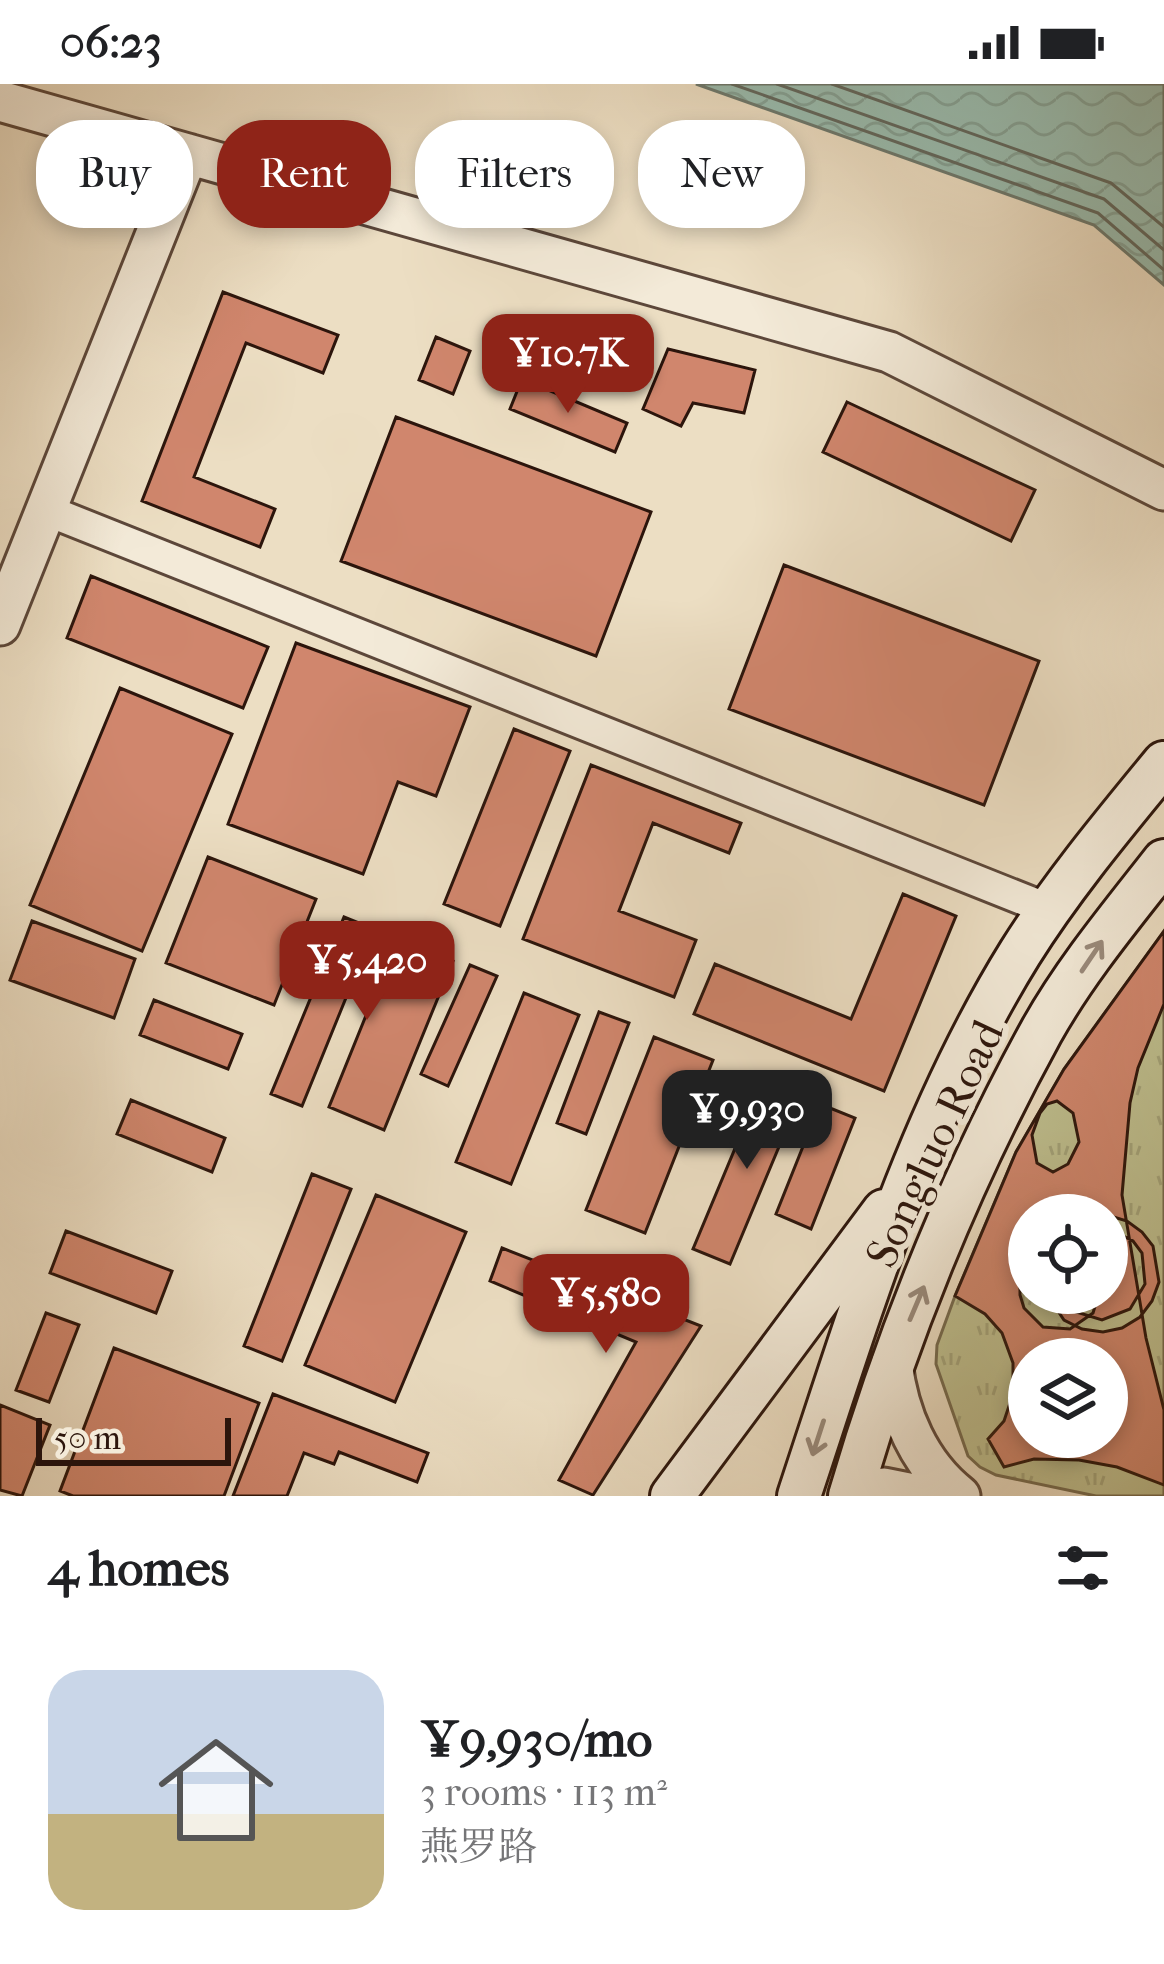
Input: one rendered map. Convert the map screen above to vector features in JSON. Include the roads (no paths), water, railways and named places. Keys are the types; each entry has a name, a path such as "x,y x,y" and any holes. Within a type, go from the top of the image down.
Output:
{"main road":[{"name":"Songluo Road","path":"799,1496 907,1182 971,1042 1050,910 1164,763"},
{"name":"Songluo Road","path":"847,1495 892,1363 970,1175 1043,1029 1109,930 1164,861"},
{"path":"672,1496 907,1182"}],"street":[{"path":"0,101 67,120"},
{"path":"193,155 889,352 1164,490"},
{"path":"0,625 158,228"},
{"path":"46,510 1050,910"},
{"path":"892,1363 896,1394 911,1433 936,1474 960,1496"},
{"path":"847,1495 872,1487 924,1496"}],"water":[{"path":"696,84 1164,84 1164,285 1094,225"}]}
